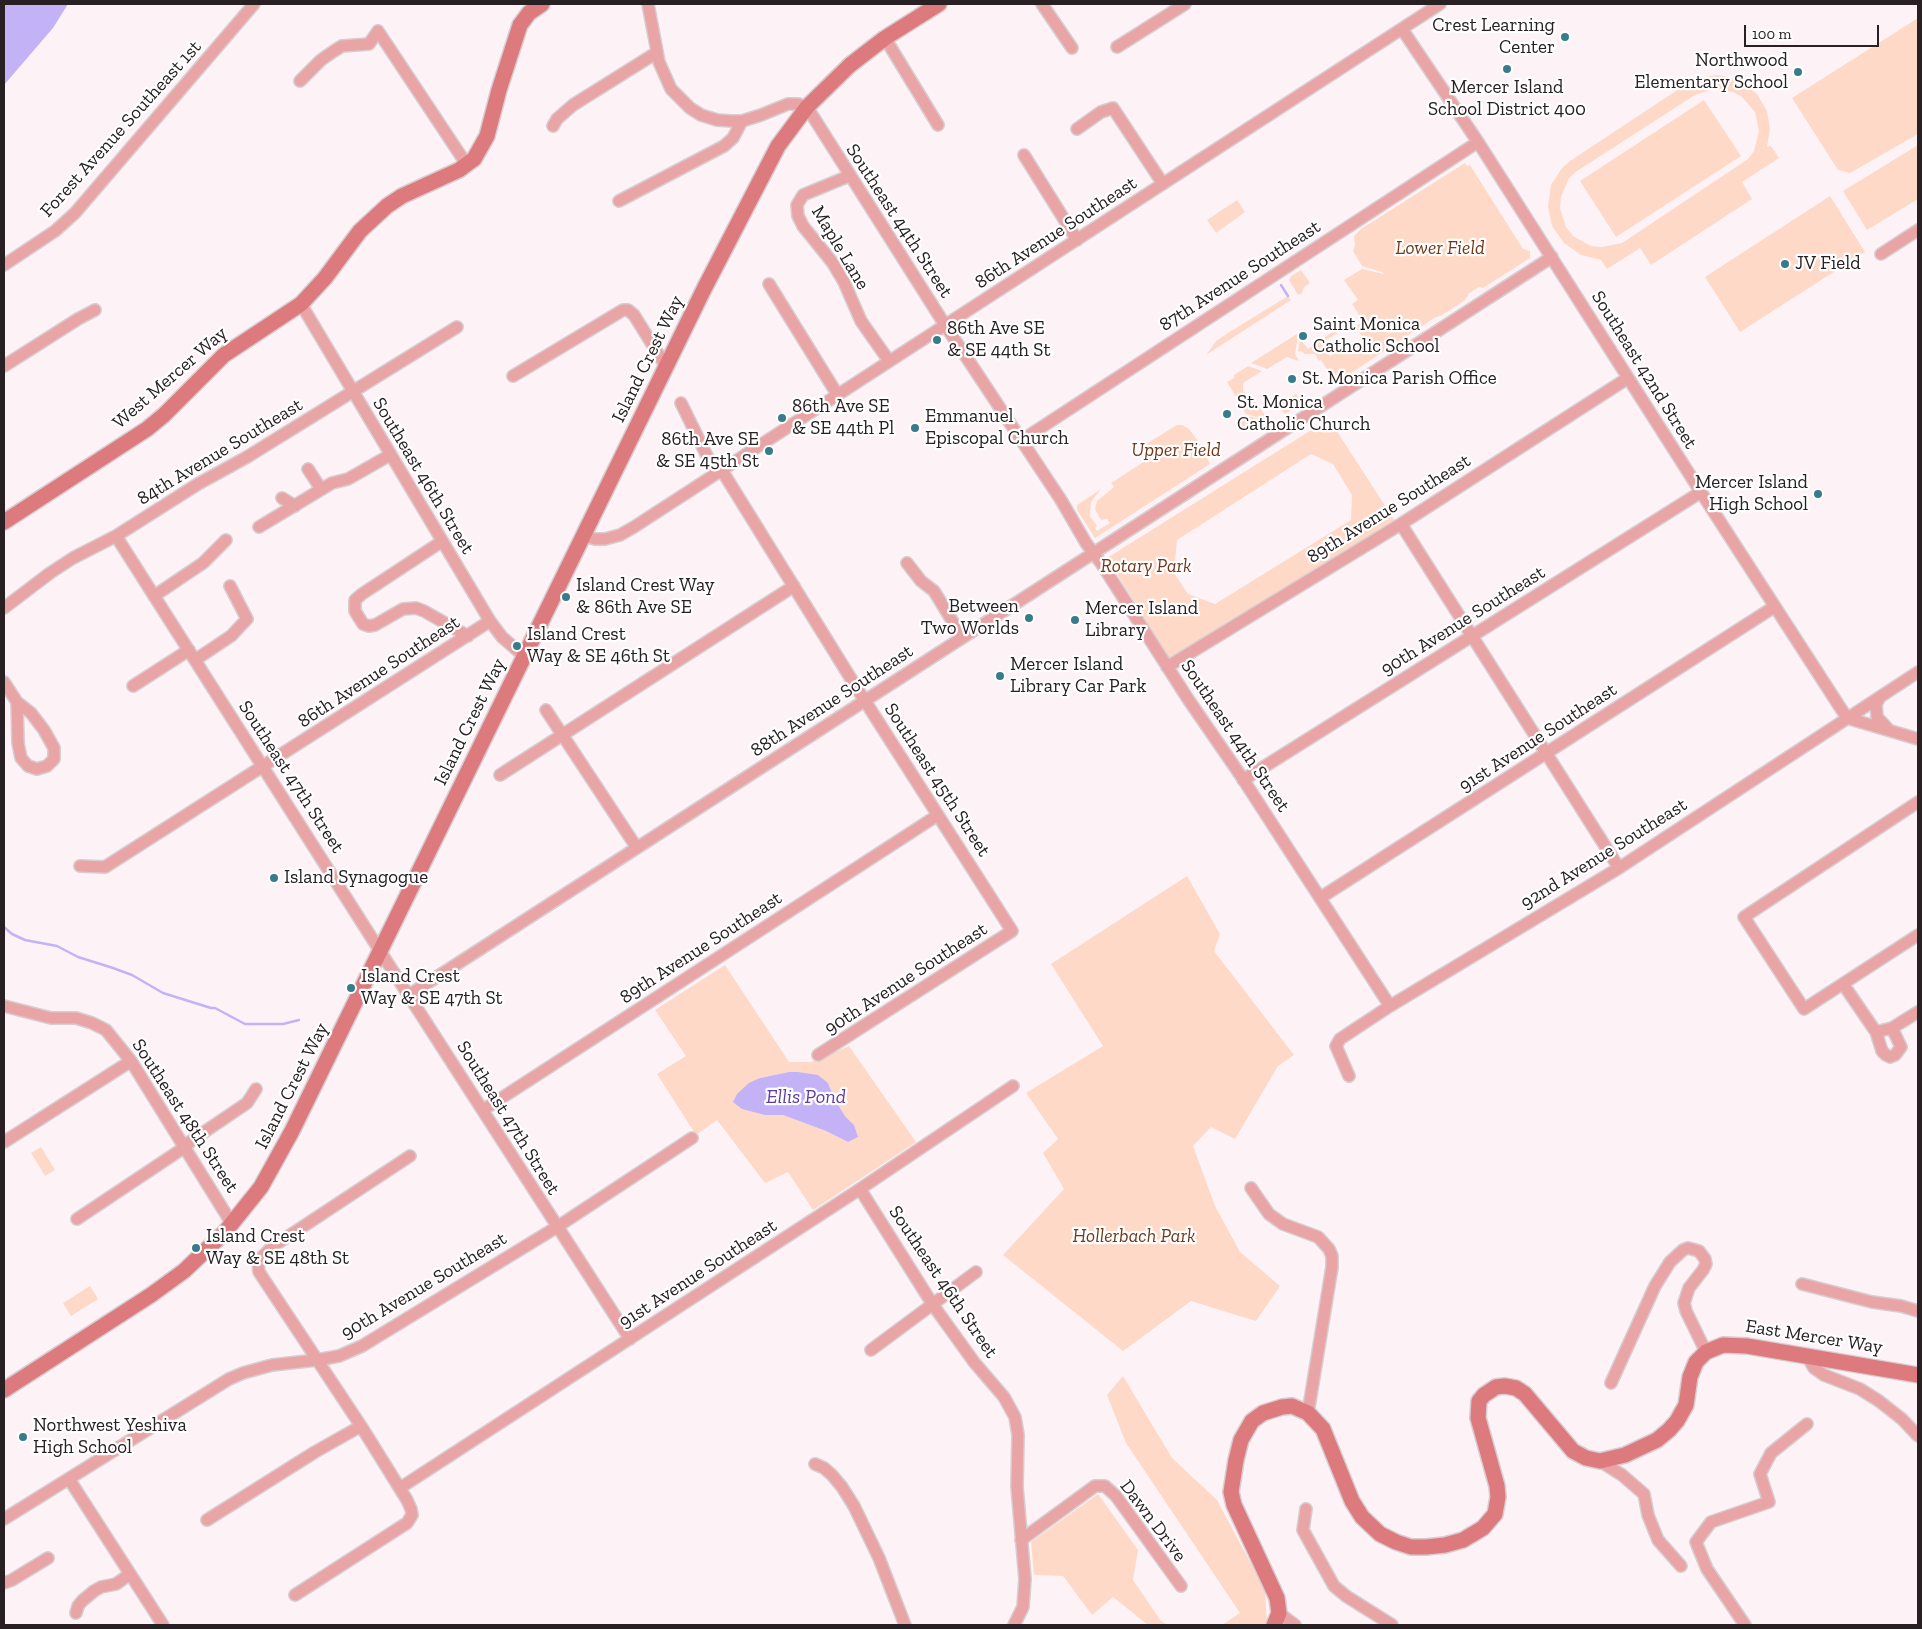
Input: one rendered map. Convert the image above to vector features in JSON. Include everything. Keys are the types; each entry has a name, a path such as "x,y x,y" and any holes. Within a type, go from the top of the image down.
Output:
{"street":[{"name":"Forest Avenue Southeast 1st","path":"4,265 55,231 75,213 254,4"},
{"name":"West Mercer Way","path":"4,522 147,429 164,415 224,355 301,304 321,282 360,231 386,206 402,196 467,165 480,152 487,136 499,90 520,25 529,13 542,4"},
{"path":"648,4 656,52 665,78 671,89 690,108 701,115 716,120 742,121 788,104 798,104 807,107"},
{"name":"Island Crest Way","path":"4,1390 163,1287 196,1260 232,1224 261,1187 280,1155 765,168 783,138 807,107 850,64 885,38 939,4"},
{"path":"1042,4 1072,48"},
{"path":"1117,47 1185,4"},
{"name":"86th Avenue Southeast","path":"584,536 605,539 620,535 1440,4"},
{"name":"Southeast 42nd Street","path":"1402,29 1478,142 1774,607 1848,718"},
{"path":"300,81 321,60 334,51 342,46 369,44 378,31 467,165"},
{"path":"885,38 938,125"},
{"path":"553,126 557,119 573,105 656,52"},
{"name":"Southeast 44th Street","path":"807,107 849,176 1022,440 1092,552 1390,1006"},
{"path":"1077,128 1101,112 1113,108 1163,184"},
{"path":"619,201 724,146 733,138 742,121"},
{"name":"87th Avenue Southeast","path":"1022,440 1478,142"},
{"path":"1024,155 1077,240"},
{"name":"Maple Lane","path":"849,176 803,195 797,204 798,216 807,232 832,262 844,282 861,322 889,360"},
{"path":"1881,254 1918,230"},
{"name":"88th Avenue Southeast","path":"409,995 1092,552 1552,257"},
{"path":"769,284 836,394"},
{"name":"Southeast 46th Street","path":"301,304 490,622 502,638 525,657"},
{"path":"4,366 95,310"},
{"path":"513,376 623,310 628,310 634,315 667,368"},
{"name":"84th Avenue Southeast","path":"4,608 58,568 116,536 198,484 247,457 457,327"},
{"name":"89th Avenue Southeast","path":"1168,666 1401,524 1628,378"},
{"name":"Southeast 45th Street","path":"681,403 707,456 719,471 794,586 1012,931"},
{"path":"259,527 332,482 348,479 390,455"},
{"path":"308,469 321,489"},
{"name":"90th Avenue Southeast","path":"1243,780 1701,492"},
{"path":"282,498 295,506"},
{"path":"1401,524 1619,868"},
{"name":"Southeast 47th Street","path":"116,536 630,1339"},
{"path":"154,596 203,563 226,540"},
{"path":"441,542 362,594 355,600 355,611 363,624 369,626 375,625 403,609 416,608 468,636"},
{"path":"907,564 921,582 934,591 962,637"},
{"path":"133,686 231,636 247,619 230,586"},
{"path":"500,775 794,586"},
{"name":"91st Avenue Southeast","path":"1320,898 1774,607"},
{"name":"86th Avenue Southeast","path":"80,866 104,867 490,622"},
{"name":"92nd Avenue Southeast","path":"1349,1076 1336,1046 1340,1039 1390,1006 1619,868 1918,672"},
{"path":"4,682 17,702 31,712 54,748 54,759 47,766 38,769 28,766 21,758 18,742 17,702"},
{"path":"1880,697 1876,704 1877,716 1891,731"},
{"path":"546,710 637,848"},
{"path":"1848,718 1918,739"},
{"path":"1918,802 1744,916 1804,1009 1918,935"},
{"name":"89th Avenue Southeast","path":"483,1110 938,814"},
{"name":"90th Avenue Southeast","path":"818,1055 1012,931"},
{"path":"1843,984 1876,1032 1882,1051 1890,1057 1895,1055 1901,1047 1892,1028"},
{"name":"Southeast 48th Street","path":"4,1006 51,1018 76,1018 106,1030 131,1061 232,1224"},
{"path":"1876,1032 1892,1028 1918,1012"},
{"path":"4,1142 131,1061"},
{"name":"91st Avenue Southeast","path":"400,1488 860,1189 1013,1086"},
{"path":"77,1219 247,1103 256,1089"},
{"name":"90th Avenue Southeast","path":"4,1519 243,1372 272,1365 317,1360 349,1352 362,1346 557,1227 692,1138"},
{"path":"295,1595 407,1523 412,1515 408,1500 259,1272 258,1263 272,1247 410,1156"},
{"path":"1251,1188 1269,1214 1283,1224 1318,1237 1329,1249 1332,1256 1332,1267 1308,1412"},
{"name":"Southeast 46th Street","path":"860,1189 933,1305 968,1355 1004,1397 1015,1417 1018,1435 1017,1487 1025,1579 1023,1608 1014,1625"},
{"path":"1600,1461 1625,1455 1657,1440 1677,1421 1686,1405 1692,1369 1706,1352 1684,1303 1689,1288 1704,1270 1706,1264 1699,1251 1688,1248 1670,1262 1655,1286 1611,1382"},
{"path":"871,1350 933,1305 937,1299 976,1272"},
{"path":"1802,1284 1872,1302 1901,1306 1918,1311"},
{"name":"East Mercer Way","path":"1706,1352 1732,1344 1918,1375"},
{"path":"1813,1358 1811,1363 1814,1368 1824,1376 1860,1389 1902,1419 1918,1436"},
{"path":"1294,1625 1277,1619 1275,1593 1234,1505 1231,1492 1241,1440 1257,1416 1282,1407 1292,1406 1308,1412 1317,1420 1326,1434 1352,1501 1362,1517 1380,1534 1411,1547 1444,1545 1463,1540 1484,1528 1495,1514 1498,1497 1497,1486 1478,1418 1479,1401 1496,1387 1516,1388 1525,1394 1574,1451 1586,1458 1600,1461 1622,1475 1644,1494 1648,1515 1658,1540 1681,1566"},
{"path":"1746,1625 1707,1569 1696,1542 1711,1522 1768,1502 1760,1474 1771,1453 1807,1424"},
{"path":"207,1520 315,1452 361,1426"},
{"path":"816,1464 832,1475 854,1506 879,1558 905,1625"},
{"path":"70,1479 163,1625"},
{"name":"Dawn Drive","path":"1022,1540 1095,1486 1105,1486 1116,1496 1181,1586"},
{"path":"1306,1509 1303,1530 1334,1586 1346,1596 1392,1625"},
{"path":"4,1583 48,1558"},
{"path":"76,1613 82,1600 94,1591 101,1587 116,1584 130,1574"}],"green space":[{"path":"1918,18 1918,134 1850,173 1838,170 1792,98"},
{"path":"1715,75 1725,76 1742,82 1757,94 1767,111 1770,129 1767,147 1771,146 1779,158 1742,182 1752,199 1651,265 1640,248 1607,269 1601,260 1581,255 1564,243 1552,226 1548,206 1551,185 1562,168 1688,83","holes":["1713,89 1733,92 1742,97 1755,112 1759,131 1754,151 1748,159 1622,243 1602,247 1591,246 1573,236 1566,227 1560,208 1561,197 1569,178 1695,95"]},
{"path":"1704,100 1741,156 1616,237 1580,181"},
{"path":"1918,145 1918,199 1867,230 1843,191"},
{"name":"Lower Field","path":"1465,163 1467,166 1470,165 1523,249 1530,251 1530,258 1483,288 1479,287 1468,294 1464,301 1434,318 1336,383 1315,354 1298,352 1300,339 1308,349 1335,330 1338,333 1326,340 1323,345 1330,356 1343,348 1348,354 1365,341 1356,327 1363,321 1352,304 1358,300 1344,280 1362,269 1384,274 1362,266 1353,251 1355,245 1354,236 1361,229"},
{"name":"JV Field","path":"1830,196 1865,252 1740,332 1705,277"},
{"path":"1237,200 1245,212 1216,233 1207,220"},
{"path":"1301,270 1310,283 1298,295 1289,280 1291,276"},
{"path":"1288,296 1291,300 1206,355 1216,341"},
{"path":"1297,334 1295,354 1299,361 1287,357 1267,369 1251,363"},
{"path":"1248,366 1262,371 1243,383 1243,391 1251,398 1241,405 1227,382"},
{"path":"1296,394 1303,403 1285,414 1277,406"},
{"path":"1254,401 1269,420 1276,422 1262,430 1253,425 1241,429 1238,424 1247,416 1257,418 1260,420 1261,425 1265,424 1264,419 1246,414 1242,408"},
{"name":"Rotary Park","path":"1329,419 1395,521 1170,659 1107,558","holes":["1311,454 1333,464 1352,495 1351,520 1215,604 1188,594 1174,573 1177,540"]},
{"name":"Upper Field","path":"1177,425 1182,425 1189,429 1201,445 1210,464 1095,538 1077,510 1077,505 1101,489 1091,502 1090,516 1097,526 1095,528 1097,531 1110,523 1107,519 1101,520 1098,515 1095,509 1097,501 1114,487 1111,483 1153,456 1146,444"},
{"name":"Hollerbach Park","path":"1187,876 1220,934 1214,951 1294,1055 1278,1066 1235,1139 1211,1127 1193,1146 1215,1206 1240,1252 1280,1286 1256,1321 1191,1301 1123,1351 1003,1255 1064,1189 1043,1153 1058,1139 1026,1093 1103,1046 1051,964"},
{"path":"725,965 789,1062 811,1062 849,1046 916,1142 813,1210 788,1172 765,1183 717,1120 696,1135 657,1074 686,1056 655,1010","holes":["798,1072 828,1083 835,1100 845,1116 854,1125 848,1142 826,1131 783,1115 760,1078"]},
{"path":"41,1147 55,1170 45,1176 31,1153"},
{"path":"90,1286 98,1299 71,1316 63,1303"},
{"path":"1123,1376 1172,1458 1217,1500 1265,1590 1266,1625 1222,1625 1240,1613 1126,1443 1107,1395"},
{"path":"1098,1494 1138,1550 1133,1580 1161,1621 1168,1625 1148,1625 1113,1597 1092,1615 1063,1576 1034,1575 1031,1542"}],"water":[{"path":"4,4 68,4 53,28 4,85"},
{"name":"Ellis Pond","path":"789,1072 818,1075 828,1083 835,1100 845,1116 854,1125 858,1137 848,1142 826,1131 783,1115 765,1115 742,1109 733,1102 737,1094 749,1083 760,1078"}],"waterway":[{"path":"1281,285 1288,296"},
{"path":"4,927 12,934 25,940 57,946 78,957 132,975 163,993 215,1008 245,1024 283,1024 299,1020"}],"place":[{"name":"Crest Learning Center","path":"1565,37"},
{"name":"Mercer Island School District 400","path":"1507,69"},
{"name":"Northwood Elementary School","path":"1798,72"},
{"name":"JV Field","path":"1785,264"},
{"name":"Saint Monica Catholic School","path":"1303,336"},
{"name":"86th Ave SE & SE 44th St","path":"937,340"},
{"name":"St. Monica Parish Office","path":"1292,379"},
{"name":"St. Monica Catholic Church","path":"1227,414"},
{"name":"86th Ave SE & SE 44th Pl","path":"782,418"},
{"name":"Emmanuel Episcopal Church","path":"915,428"},
{"name":"86th Ave SE & SE 45th St","path":"769,451"},
{"name":"Mercer Island High School","path":"1818,494"},
{"name":"Island Crest Way & 86th Ave SE","path":"566,597"},
{"name":"Between Two Worlds","path":"1029,618"},
{"name":"Mercer Island Library","path":"1075,620"},
{"name":"Island Crest Way & SE 46th St","path":"517,646"},
{"name":"Mercer Island Library Car Park","path":"1000,676"},
{"name":"Island Synagogue","path":"274,878"},
{"name":"Island Crest Way & SE 47th St","path":"351,988"},
{"name":"Island Crest Way & SE 48th St","path":"196,1248"},
{"name":"Northwest Yeshiva High School","path":"23,1437"}]}
